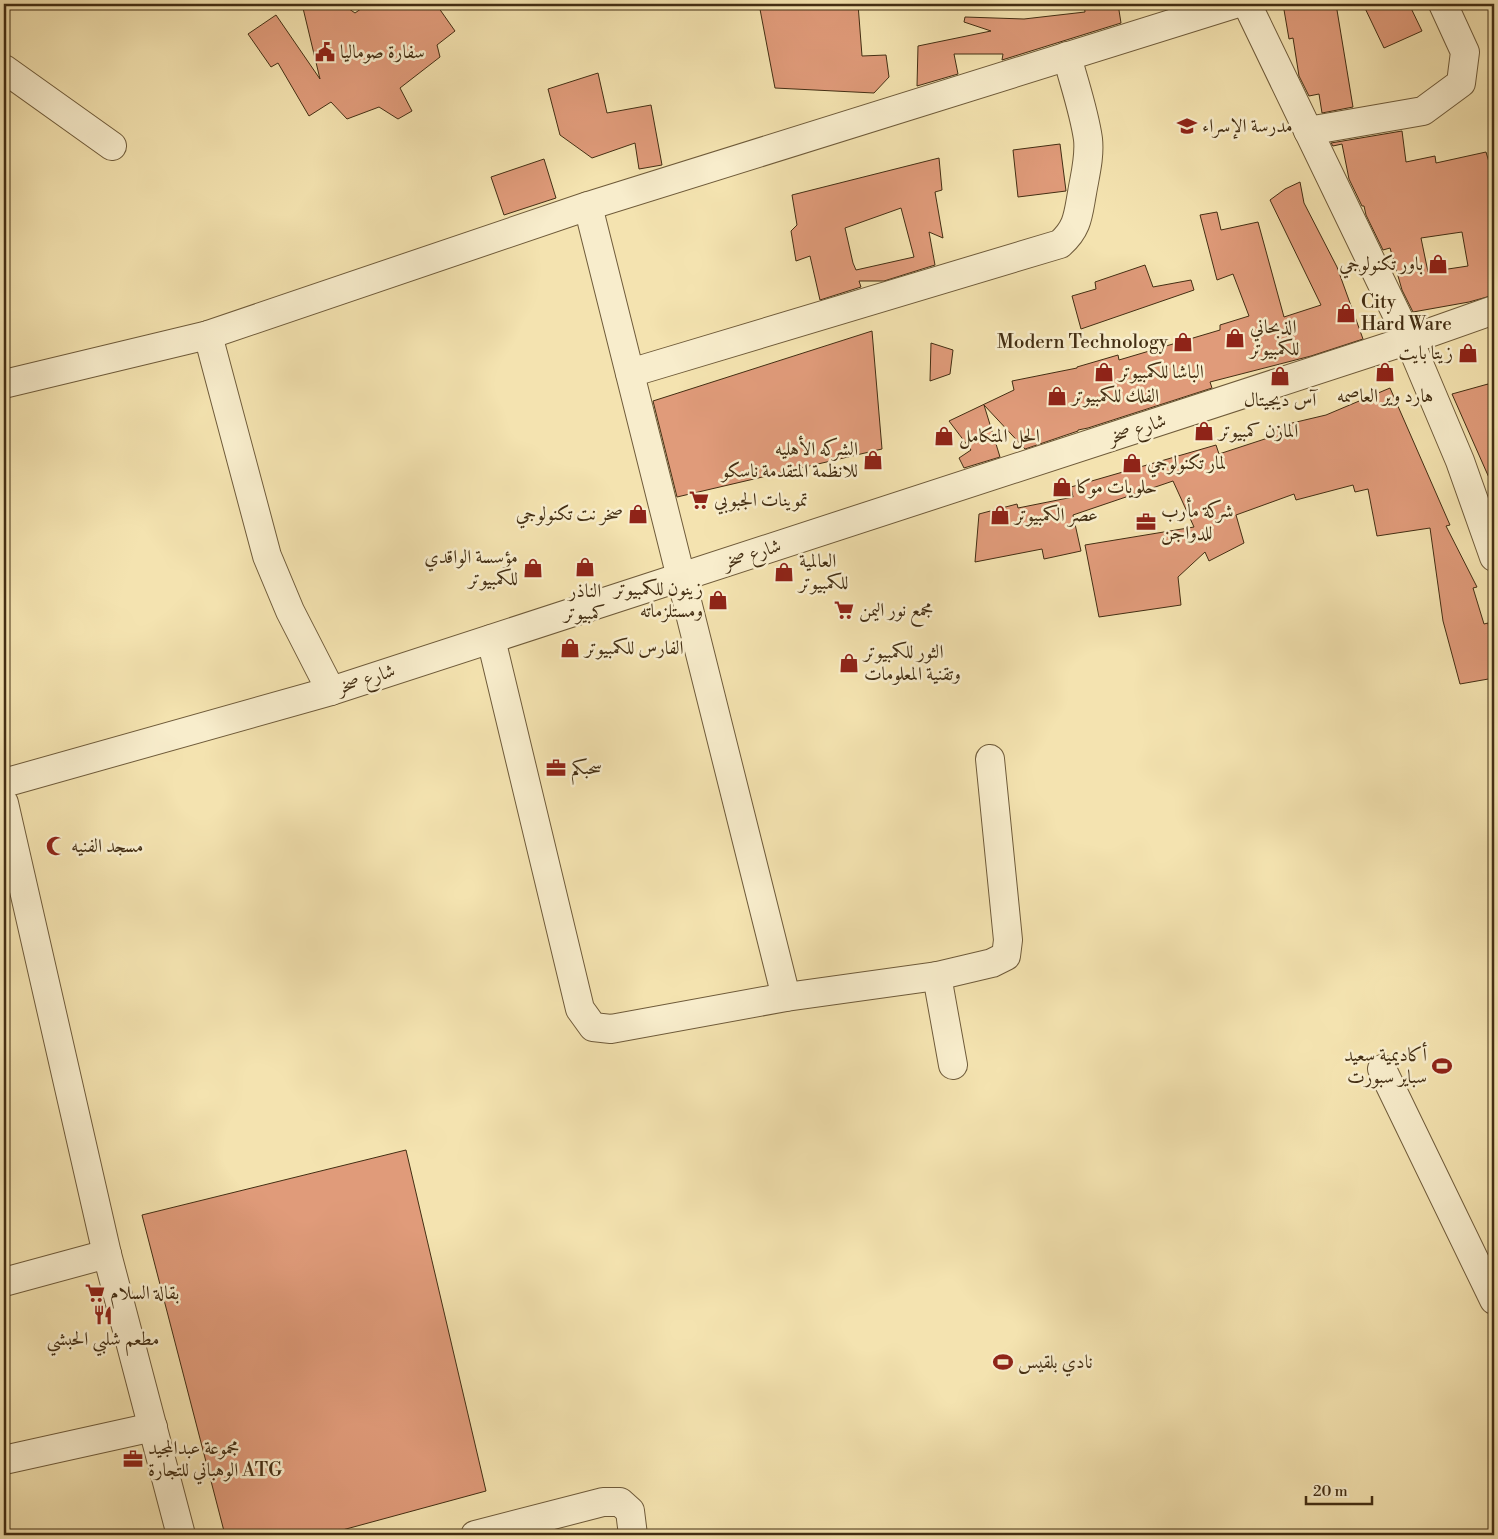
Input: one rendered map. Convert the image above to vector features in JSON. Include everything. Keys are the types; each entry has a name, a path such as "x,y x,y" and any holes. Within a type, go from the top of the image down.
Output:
{"street":[{"path":"4,384 208,335 588,206 1235,4"},
{"path":"1247,4 1409,340 1460,461 1494,557"},
{"path":"1308,131 1424,111 1462,83 1465,52 1443,4"},
{"path":"630,373 1060,244 1070,234 1078,221 1088,156 1088,140 1085,125 1067,56"},
{"path":"4,69 112,146"},
{"path":"588,206 786,997"},
{"name":"شارع صخر","path":"4,783 331,691 1409,340 1494,310"},
{"path":"208,335 267,556 290,611 331,691"},
{"path":"491,639 580,1009 593,1027 611,1028 786,997 937,976 992,963 1006,956 1008,940 990,759"},
{"path":"4,803 107,1254 181,1535"},
{"path":"937,976 953,1065"},
{"path":"1382,1069 1488,1271 1494,1300"},
{"path":"4,1282 107,1254"},
{"path":"4,1460 153,1427"},
{"path":"475,1535 603,1502 620,1502 630,1511 633,1535"}],"building":[{"path":"302,4 342,4 355,13 368,4 436,4 455,31 437,45 440,57 400,88 412,111 398,119 379,107 347,119 331,102 309,116 278,63 271,67 248,34 276,15 320,79"},
{"path":"759,4 858,4 862,56 886,55 889,77 874,93 775,88"},
{"path":"1084,4 1118,4 1121,23 1002,60 1003,54 954,54 958,74 917,86 918,46 991,31 964,22 965,17 1024,19 1085,12"},
{"path":"1283,4 1336,4 1353,107 1322,113 1319,94 1309,96 1299,76 1293,38 1289,39"},
{"path":"1363,4 1409,4 1422,31 1384,48"},
{"path":"598,73 607,113 651,105 662,165 639,169 635,143 592,158 560,135 548,89"},
{"path":"1402,131 1406,162 1435,156 1436,163 1486,152 1494,179 1494,295 1469,302 1413,312 1402,290 1390,248 1383,250 1366,215 1364,206 1362,206 1349,179 1342,144 1333,146 1331,143","holes":["1462,232 1468,266 1428,272 1421,238"]},
{"path":"1060,144 1066,191 1018,197 1013,150"},
{"path":"939,158 942,190 935,192 943,238 929,232 935,265 884,281 859,281 861,287 820,300 810,256 796,261 791,231 797,225 792,195","holes":["901,208 914,257 856,270 845,228"]},
{"path":"544,159 556,198 504,215 491,177"},
{"path":"1300,182 1304,203 1337,267 1363,339 1311,356 1210,382 1212,388 1078,430 1025,449 984,405 1000,457 964,468 959,458 971,450 949,421 1014,390 1012,381 1077,368 1118,355 1119,360 1220,330 1220,325 1249,316 1233,274 1217,280 1200,215 1217,212 1221,230 1258,222 1284,317 1321,305 1270,200 1285,189"},
{"path":"1145,265 1153,287 1191,280 1194,290 1081,329 1072,296 1096,289 1095,282"},
{"path":"872,331 882,449 677,497 653,401"},
{"path":"931,343 953,350 950,374 930,381"},
{"path":"1488,384 1494,400 1494,489 1452,394"},
{"path":"1390,388 1450,525 1446,526 1477,587 1473,588 1484,624 1488,623 1494,660 1494,678 1460,684 1443,621 1430,528 1377,536 1368,489 1355,492 1353,485 1296,500 1294,494 1236,515 1244,543 1209,561 1205,552 1178,577 1181,605 1099,617 1085,545 1194,527 1173,481 1073,515 1081,551 1044,559 1042,549 975,562 979,514 1017,504 1018,508 1073,497 1071,487 1216,445 1219,454 1274,436 1271,428 1326,415"},
{"path":"406,1150 486,1491 324,1535 225,1535 142,1215"}],"place":[{"name":"سفارة صوماليا","path":"325,52"},
{"name":"مدرسة الإسراء","path":"1187,126"},
{"name":"باور تكنولوجي","path":"1438,264"},
{"name":"City Hard Ware","path":"1346,313"},
{"name":"الذبحاني للكمبيوتر","path":"1235,338"},
{"name":"Modern Technology","path":"1183,342"},
{"name":"زيتا بايت","path":"1468,353"},
{"name":"الباشا للكمبيوتر","path":"1104,372"},
{"name":"هارد وير العاصمه","path":"1385,372"},
{"name":"آس ديجيتال","path":"1280,376"},
{"name":"الفلك للكمبيوتر","path":"1057,396"},
{"name":"المازن كمبيوتر","path":"1204,431"},
{"name":"الحل المتكامل","path":"944,436"},
{"name":"الشركه الأهليه للانظمة المتقدمة ناسكو","path":"873,460"},
{"name":"لمار تكنولوجي","path":"1132,463"},
{"name":"حلويات موكا","path":"1062,487"},
{"name":"تموينات الجبوبي","path":"699,500"},
{"name":"صخر نت تكنولوجي","path":"638,514"},
{"name":"عصر الكمبيوتر","path":"1000,515"},
{"name":"شركة مأرب للدواجن","path":"1146,522"},
{"name":"الناذر كمبيوتر","path":"585,567"},
{"name":"مؤسسة الواقدي للكمبيوتر","path":"533,568"},
{"name":"العالمية للكمبيوتر","path":"784,572"},
{"name":"زينون للكمبيوتر ومستلزماته","path":"718,600"},
{"name":"مجمع نور اليمن","path":"844,610"},
{"name":"الفارس للكمبيوتر","path":"570,648"},
{"name":"الثور للكمبيوتر وتقنية المعلومات","path":"849,663"},
{"name":"سحبكم","path":"556,768"},
{"name":"مسجد الفنيه","path":"56,846"},
{"name":"أكاديمية سعيد سباير سبورت","path":"1442,1066"},
{"name":"بقالة السلام","path":"95,1293"},
{"name":"مطعم شلبي الحبشي","path":"103,1315"},
{"name":"نادي بلقيس","path":"1003,1362"},
{"name":"مجموعة عبدالمجيد الوهباني للتجارة ATG","path":"133,1459"}]}
